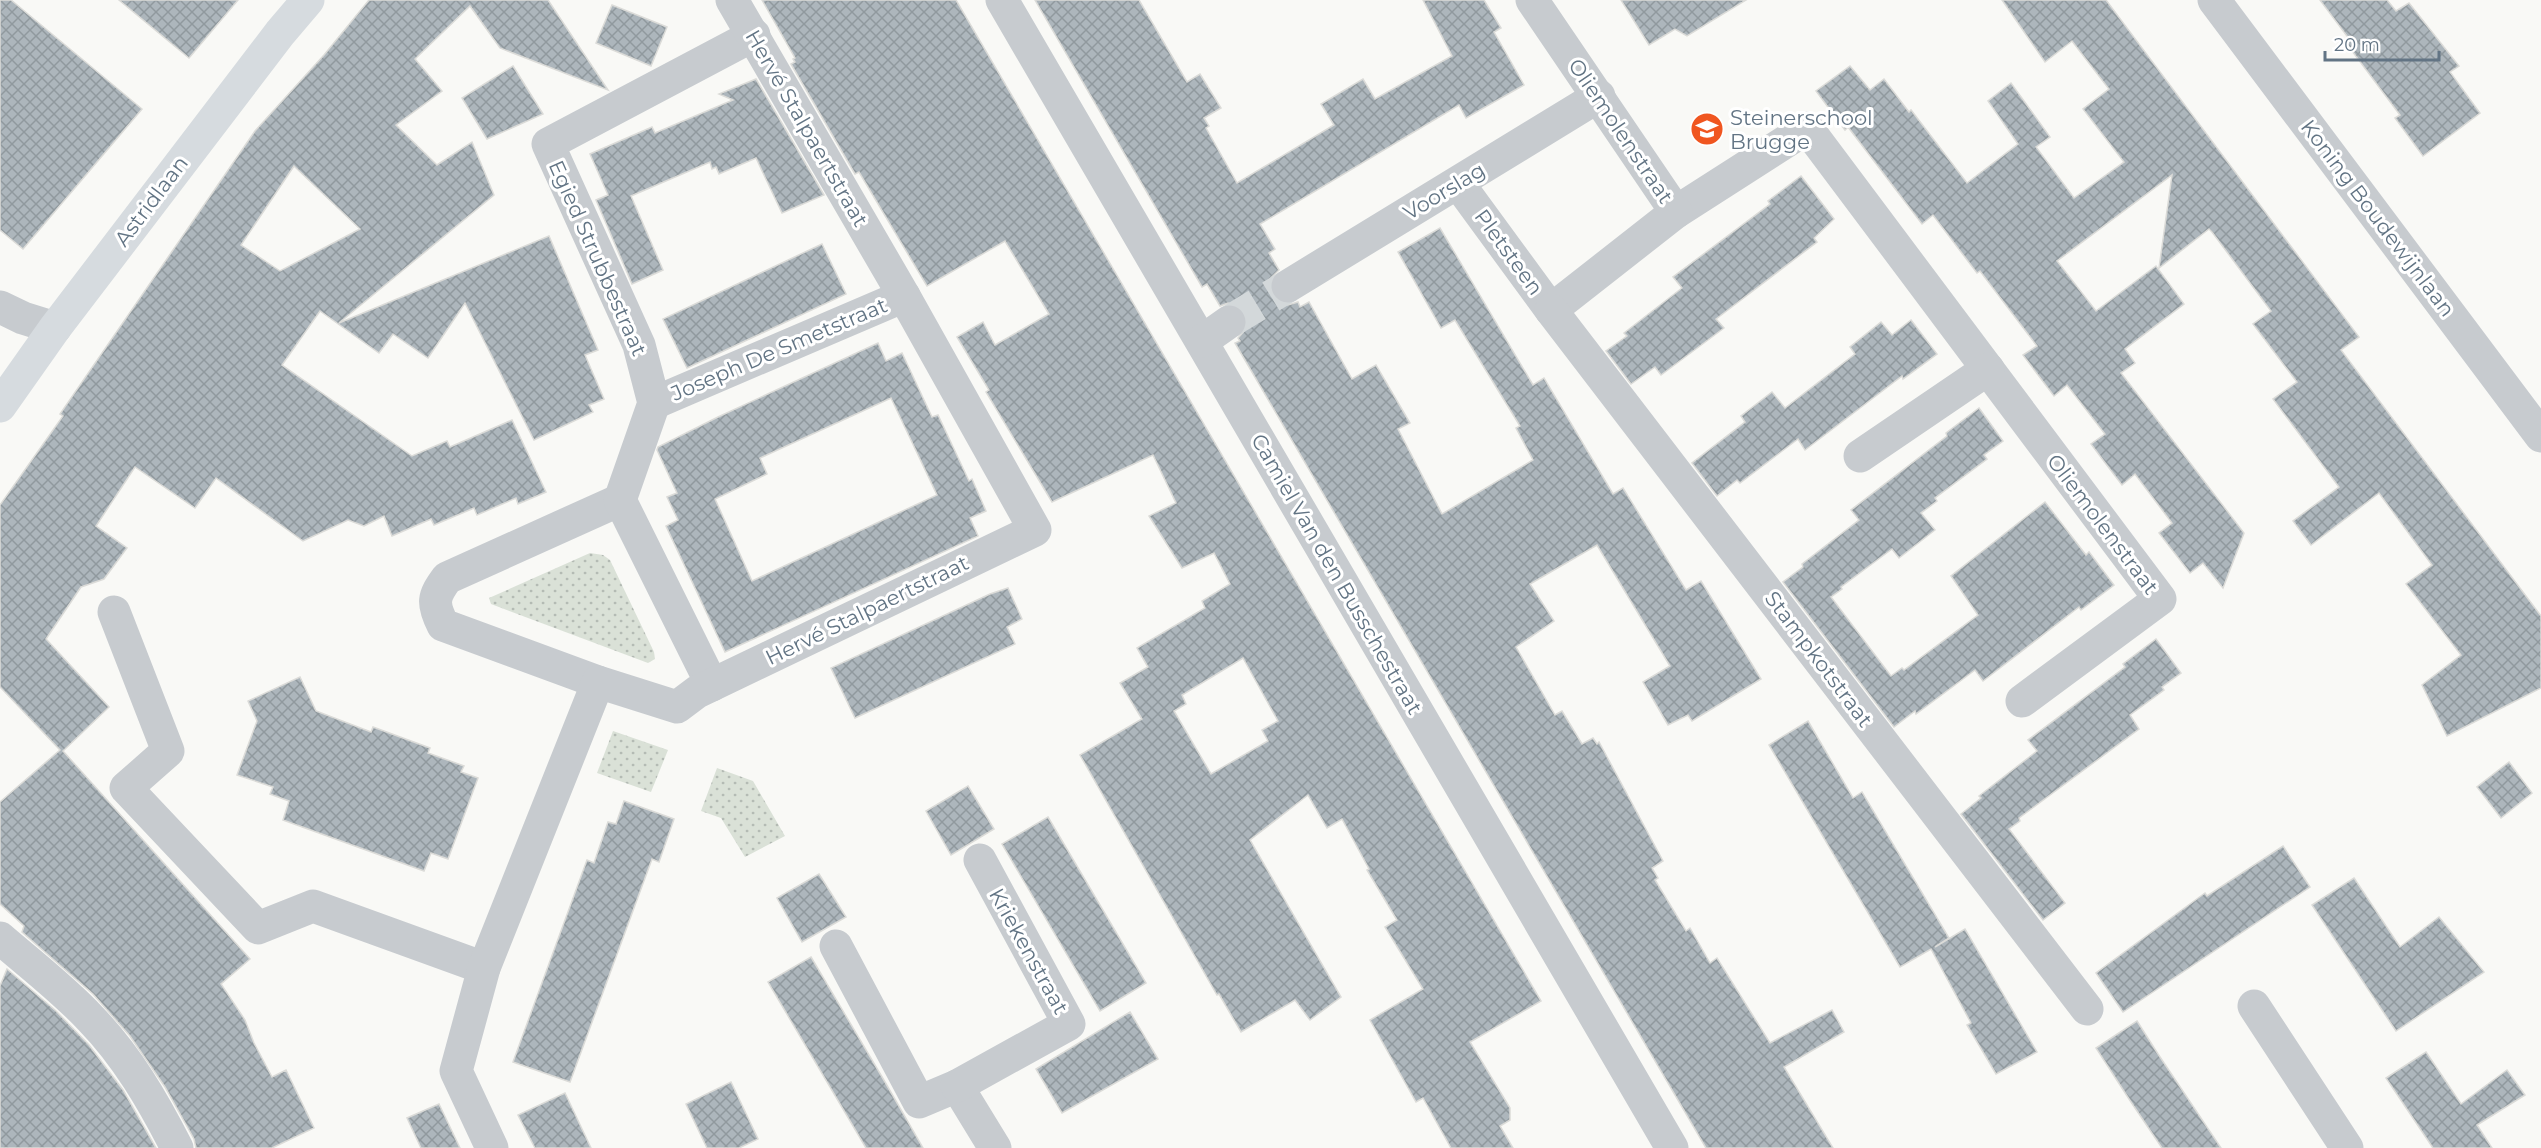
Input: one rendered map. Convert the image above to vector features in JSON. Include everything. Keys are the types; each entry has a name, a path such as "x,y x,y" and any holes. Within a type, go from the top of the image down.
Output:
{"main road":[{"name":"Astridlaan","path":"1,403 55,328 280,33 308,0"}],"street":[{"name":"Hervé Stalpaertstraat","path":"598,682 677,707 712,685 1035,530 904,296 732,0"},
{"name":"Camiel Van den Busschestraat","path":"1002,0 1672,1148"},
{"name":"Oliemolenstraat","path":"1532,0 1676,212 1807,128 2160,599 2022,701"},
{"name":"Koning Boudewijnlaan","path":"2214,0 2541,436"},
{"name":"Egied Strubbestraat","path":"654,403 639,345 548,144 754,35"},
{"name":"Voorslag","path":"1288,286 1599,96"},
{"name":"Pletsteen","path":"1458,183 1551,310 1676,212"},
{"name":"Joseph De Smetstraat","path":"654,403 904,296"},
{"path":"0,307 22,318 55,328"},
{"name":"Stampkotstraat","path":"1551,310 2087,1009"},
{"path":"1202,341 1229,322"},
{"path":"1860,456 1988,369"},
{"path":"654,403 620,500 712,685"},
{"path":"492,1148 456,1071 484,968 598,682 443,625 434,602 437,591 447,578 620,500"},
{"path":"114,612 168,751 126,788 258,928 313,906 484,968"},
{"name":"Kriekenstraat","path":"836,946 919,1102 957,1086 1069,1024 980,860"},
{"path":"0,938 90,1017 123,1057 156,1107 177,1148"},
{"path":"2254,1006 2347,1148"},
{"path":"957,1086 995,1148"}],"shaded area":[{"path":"590,553 603,555 610,560 654,652 655,659 648,663 491,604 489,598"},
{"path":"613,731 668,750 651,792 597,773"},
{"path":"717,768 753,781 785,836 745,857 721,818 701,811"}],"building":[{"path":"0,0 11,0 142,109 23,249 0,230"},
{"path":"119,0 238,0 189,58"},
{"path":"369,0 548,0 608,90 500,48 470,6 415,59 442,91 396,125 437,165 472,142 494,195 339,323 549,236 598,350 585,355 604,399 589,405 593,412 534,440 465,303 428,358 393,334 379,353 320,311 282,365 412,456 447,441 450,447 512,420 546,492 518,504 516,498 477,515 474,508 434,525 431,519 392,536 384,516 364,526 348,520 303,541 216,478 195,508 135,467 96,526 127,548 104,579 81,587 46,639 109,707 63,751 250,959 221,984 245,1020 272,1077 286,1070 314,1128 272,1148 196,1148 194,1139 165,1087 130,1036 93,994 22,932 24,926 0,904 0,802 60,750 0,687 0,505 63,416 60,414 255,131 324,55","holes":["294,166 360,229 280,271 241,245"]},
{"path":"762,0 956,0 1541,1001 1470,1042 1510,1108 1510,1120 1500,1126 1513,1148 1451,1148 1423,1098 1416,1102 1370,1020 1423,989 1385,927 1397,920 1367,870 1369,869 1342,819 1327,828 1308,795 1250,840 1341,997 1310,1020 1295,1000 1241,1032 1219,994 1217,995 1080,755 1142,719 1120,683 1148,667 1137,648 1205,608 1202,601 1230,584 1214,553 1182,568 1149,516 1176,503 1153,455 1052,502 986,392 989,390 957,337 983,322 995,345 1049,314 1005,241 927,286 859,172 855,174 791,64 795,62 793,59 795,58","holes":["1243,658 1278,721 1262,730 1268,741 1211,774 1174,711 1186,704 1182,695"]},
{"path":"1035,0 1139,0 1187,82 1200,74 1221,108 1204,118 1209,126 1206,128 1237,183 1334,125 1321,104 1363,79 1375,99 1452,56 1423,0 1484,0 1501,28 1494,32 1524,85 1466,118 1459,105 1260,224 1275,249 1269,253 1279,270 1271,278 1269,286 1272,295 1279,302 1288,305 1298,302 1300,307 1309,302 1352,379 1376,365 1410,423 1398,429 1442,514 1533,460 1516,428 1520,426 1455,320 1441,328 1398,252 1440,228 1533,385 1544,378 1613,494 1623,488 1686,590 1701,581 1761,679 1692,721 1688,715 1668,725 1643,682 1670,666 1597,545 1530,584 1554,621 1516,647 1555,715 1562,711 1582,744 1593,738 1597,744 1599,742 1663,861 1652,868 1658,878 1655,880 1686,931 1690,928 1710,963 1717,958 1770,1043 1832,1010 1844,1032 1784,1067 1833,1148 1706,1148 1235,343 1240,341 1238,338 1246,329 1248,321 1245,312 1236,305 1228,303 1220,306 1207,284 1202,287"},
{"path":"1621,0 1746,0 1687,36 1675,29 1649,45"},
{"path":"2002,0 2106,0 2359,337 2341,350 2541,616 2541,688 2447,736 2422,685 2461,655 2406,584 2432,565 2379,493 2311,545 2293,521 2339,487 2273,399 2297,382 2253,324 2271,311 2212,232 2209,229 2159,268 2172,175 2057,261 2096,311 2156,266 2184,304 2125,349 2135,363 2121,373 2244,533 2223,588 2203,563 2190,573 2159,533 2172,523 2135,474 2122,485 2106,464 2091,444 2105,434 2067,385 2054,396 2023,355 2037,346 1980,271 1977,273 1933,215 1922,224 1848,127 1845,130 1816,91 1850,66 1870,90 1884,79 1967,183 2018,144 1988,101 2011,83 2050,137 2036,147 2074,198 2124,162 2083,109 2109,89 2072,41 2045,62"},
{"path":"2320,0 2387,0 2396,11 2409,3 2459,66 2450,72 2480,113 2423,156 2395,118 2400,115 2346,43 2350,40"},
{"path":"612,5 667,27 651,66 596,43"},
{"path":"513,66 543,114 487,139 462,98"},
{"path":"756,79 824,195 782,213 756,158 719,174 716,167 712,169 710,162 631,196 663,270 632,284 596,200 608,195 590,154 652,127 655,133 733,100 719,94"},
{"path":"1801,176 1834,219 1814,238 1817,242 1716,319 1724,328 1661,375 1655,367 1631,384 1606,351 1627,336 1624,333 1682,288 1673,277 1770,204 1768,201"},
{"path":"822,244 846,294 687,368 663,319"},
{"path":"1911,320 1937,354 1903,379 1902,376 1805,450 1798,439 1740,483 1737,480 1717,496 1692,463 1745,422 1741,416 1772,392 1785,408 1855,354 1850,347 1881,322 1892,335"},
{"path":"878,343 886,361 902,353 932,417 938,415 986,511 970,518 978,536 725,652 666,526 678,520 667,497 677,493 657,450 658,447","holes":["891,398 937,495 752,581 715,499 767,474 760,458"]},
{"path":"1979,408 2003,441 1984,455 1987,459 1935,498 1937,501 1921,513 1935,530 1899,558 1892,549 1831,597 1891,676 1902,668 1904,670 1978,615 1951,576 2045,502 2086,555 2089,552 2114,585 2081,610 2079,607 1983,681 1975,670 1916,714 1915,711 1894,727 1783,582 1803,567 1802,564 1859,520 1851,510 1947,436 1946,433"},
{"path":"1008,588 1022,619 1007,627 1015,644 855,718 831,668 990,594"},
{"path":"2156,639 2181,673 2162,687 2164,690 2130,715 2139,729 2019,818 2020,821 2009,829 2065,903 2043,920 1961,814 1981,798 1979,796 2037,751 2028,740 2125,667 2123,664"},
{"path":"300,677 316,711 371,732 373,727 430,748 428,753 464,766 461,772 478,778 448,859 431,853 424,871 283,820 289,801 270,794 273,787 237,775 257,721 248,701"},
{"path":"1808,721 1853,798 1862,792 1949,938 1935,947 1965,929 2037,1052 1996,1074 1967,1025 1971,1023 1931,949 1900,967 1769,745"},
{"path":"2509,762 2532,793 2501,818 2477,787"},
{"path":"968,786 994,829 951,855 926,811"},
{"path":"624,801 674,819 659,862 652,859 570,1082 513,1062 587,860 594,863 608,822 616,824"},
{"path":"1048,817 1146,983 1100,1011 1002,844"},
{"path":"2283,846 2310,887 2123,1012 2096,973 2205,893 2207,896"},
{"path":"819,874 846,917 802,942 777,898"},
{"path":"2354,878 2400,947 2439,917 2484,972 2396,1031 2312,905"},
{"path":"811,957 923,1148 866,1148 768,982"},
{"path":"7,969 56,1011 89,1045 123,1090 156,1148 0,1148 0,986"},
{"path":"1130,1012 1158,1059 1062,1113 1036,1069"},
{"path":"2137,1021 2221,1148 2162,1148 2131,1102 2096,1048"},
{"path":"2426,1052 2461,1104 2507,1070 2525,1095 2477,1125 2492,1148 2433,1148 2386,1078"},
{"path":"731,1082 758,1139 739,1148 707,1148 686,1104"},
{"path":"565,1093 591,1148 535,1148 518,1115"},
{"path":"439,1104 460,1148 421,1148 407,1118"}],"tunnel":[{"path":"1229,322 1288,286"}],"place":[{"name":"Steinerschool Brugge","path":"1707,129"}]}
